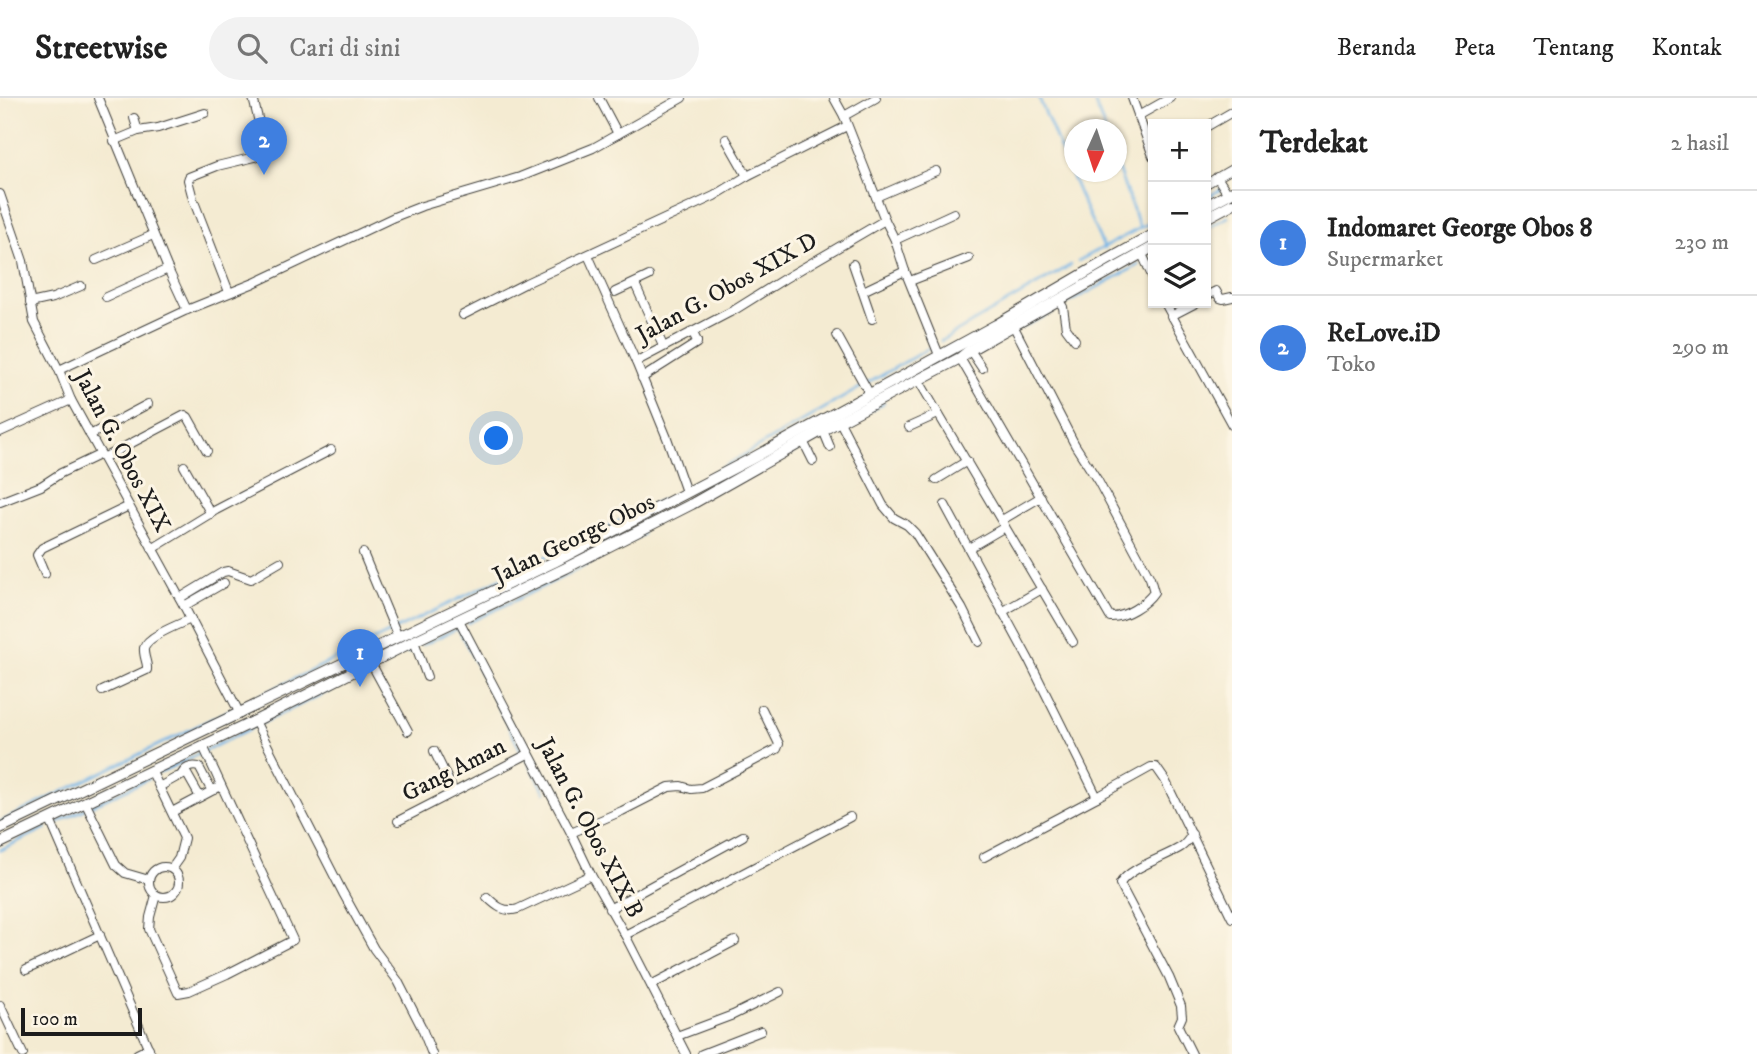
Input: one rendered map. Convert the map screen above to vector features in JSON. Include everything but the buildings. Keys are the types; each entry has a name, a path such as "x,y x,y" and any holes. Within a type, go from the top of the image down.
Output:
{"main road":[{"path":"1211,203 1227,194"},
{"path":"1211,212 1227,194"},
{"name":"Jalan George Obos","path":"0,828 554,562 751,459 996,325 1148,238"},
{"name":"Jalan George Obos","path":"0,843 87,806 151,771 256,724 414,641 692,504 822,430 919,381 1148,250"}],"street":[{"path":"98,98 187,310"},
{"path":"229,292 187,182 189,177 218,166 265,153 253,98"},
{"path":"599,98 618,134"},
{"path":"59,370 376,225 422,206 539,170 593,148 682,98"},
{"path":"834,98 895,240 939,355"},
{"path":"844,116 876,98"},
{"path":"1132,98 1148,143"},
{"path":"1138,116 1170,98"},
{"path":"1211,124 1232,112"},
{"path":"114,141 138,131 158,128 205,113"},
{"path":"134,118 138,131"},
{"path":"463,315 714,196 747,176 847,125"},
{"path":"726,139 747,176"},
{"path":"1211,186 1227,194 1232,169"},
{"path":"876,197 936,171"},
{"name":"Jalan G. Obos XIX","path":"0,194 23,261 34,322 71,400 240,714"},
{"path":"895,240 954,214"},
{"name":"Jalan G. Obos XIX D","path":"686,492 636,362 736,309 885,220"},
{"path":"96,260 153,234"},
{"path":"1142,254 1148,267"},
{"path":"588,255 636,362"},
{"path":"909,281 969,257"},
{"path":"853,264 872,319"},
{"path":"106,297 168,269"},
{"path":"863,291 905,271"},
{"path":"615,292 649,276"},
{"path":"635,284 663,346"},
{"path":"30,303 53,298 81,286"},
{"path":"1211,294 1216,291 1223,299 1232,297"},
{"path":"1059,301 1063,307 1066,328 1075,340"},
{"path":"1167,308 1232,425"},
{"path":"1171,316 1186,308"},
{"path":"960,358 1110,617 1119,617 1154,593 1150,578 1098,481 1075,445 1014,327"},
{"path":"642,378 694,346 698,341 692,331"},
{"path":"837,335 869,393"},
{"path":"970,351 982,368"},
{"path":"919,381 1073,642"},
{"path":"0,432 71,400"},
{"path":"90,435 148,404"},
{"path":"909,427 938,414"},
{"path":"0,502 41,486 61,473 185,415 208,451"},
{"path":"840,422 883,505 894,518 915,533 979,642"},
{"path":"822,430 830,447"},
{"path":"803,441 813,461"},
{"path":"152,549 331,450"},
{"path":"936,480 967,461"},
{"path":"184,466 211,514"},
{"path":"969,548 1041,497"},
{"path":"945,505 1029,660 1097,797"},
{"path":"45,574 37,555 38,551 129,506"},
{"path":"363,553 398,637"},
{"path":"182,602 223,572 228,571 251,579 280,562"},
{"path":"182,602 225,583"},
{"path":"1002,612 1042,589"},
{"path":"102,691 147,670 144,650 146,644 153,637 191,619"},
{"name":"Jalan G. Obos XIX B","path":"459,620 686,1054"},
{"path":"414,641 427,677"},
{"path":"371,663 408,731"},
{"path":"570,833 669,787 702,788 777,749 779,744 762,709"},
{"path":"256,724 349,904 374,949 398,981 432,1054"},
{"path":"156,895 149,929 177,992 181,994 293,940 218,788 204,749"},
{"path":"434,751 454,792"},
{"name":"Gang Aman","path":"398,821 528,754"},
{"path":"181,776 188,766 199,766 209,786 218,788"},
{"path":"984,857 1151,767 1156,768 1165,780 1232,918"},
{"path":"151,771 184,838 179,858 172,869"},
{"path":"159,787 184,774 189,775 201,797"},
{"path":"172,812 218,788"},
{"path":"87,806 117,865 125,873 149,880"},
{"path":"625,935 850,817"},
{"path":"50,820 150,1051 137,1054"},
{"path":"1192,834 1183,846 1135,871 1120,884 1169,977 1182,1010 1178,1026 1192,1054"},
{"path":"609,909 743,836"},
{"path":"160,867 176,872 180,884 174,894 162,897 150,888 149,880 160,867"},
{"path":"487,897 495,905 511,911 591,875"},
{"path":"26,970 100,935"},
{"path":"651,985 735,941"},
{"path":"677,1037 780,992"},
{"path":"0,1006 23,1054"},
{"path":"702,1054 761,1031"}],"waterway":[{"path":"1039,98 1104,248"},
{"path":"1093,98 1101,119"},
{"path":"1123,182 1140,228"},
{"path":"1211,195 1221,189"},
{"path":"1211,226 1228,217"},
{"path":"1078,261 1148,224"},
{"path":"941,341 1071,265"},
{"path":"1068,303 1139,265"},
{"path":"1022,328 1057,310"},
{"path":"979,352 1011,335"},
{"path":"690,486 929,348"},
{"path":"848,423 884,403"},
{"path":"831,432 836,429"},
{"path":"811,443 819,439"},
{"path":"781,459 800,449"},
{"path":"0,822 662,500"},
{"path":"619,547 643,534"},
{"path":"468,623 607,554"},
{"path":"423,645 458,628 523,755"},
{"path":"407,653 411,651"},
{"path":"380,666 395,658"},
{"path":"357,677 368,672"},
{"path":"159,773 345,683"},
{"path":"526,758 545,792"},
{"path":"91,806 148,779"},
{"path":"58,822 85,809"},
{"path":"0,850 46,828"}],"place":[{"name":"ReLove.iD","path":"264,175"},
{"name":"Indomaret George Obos 8","path":"360,687"}]}
